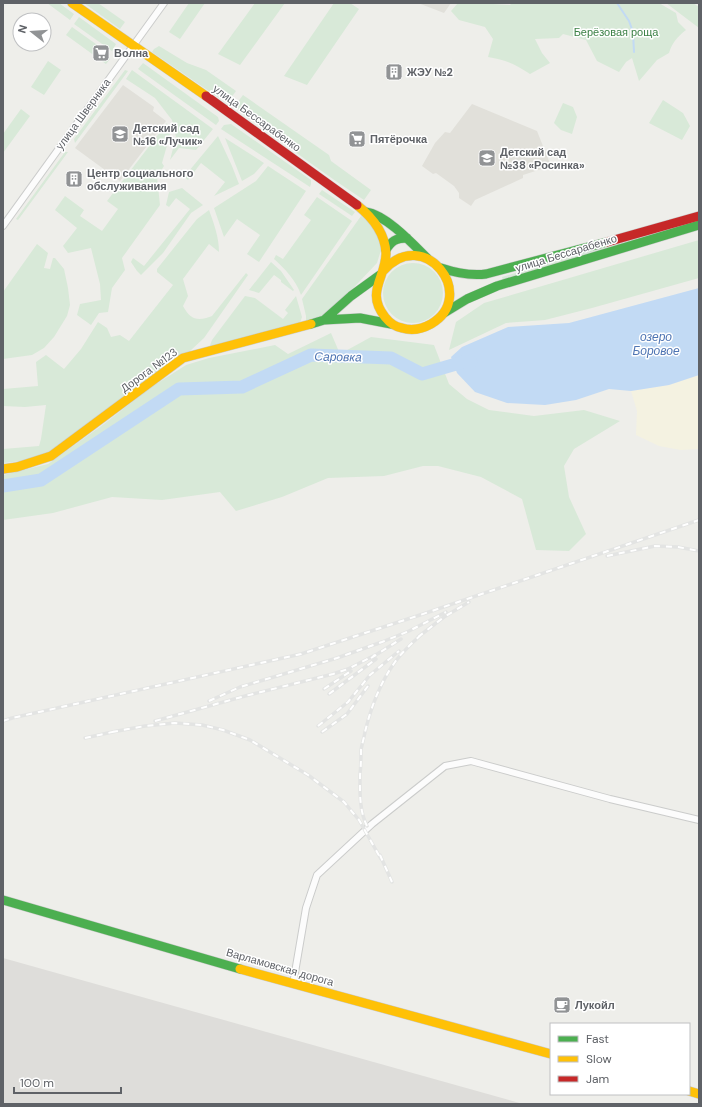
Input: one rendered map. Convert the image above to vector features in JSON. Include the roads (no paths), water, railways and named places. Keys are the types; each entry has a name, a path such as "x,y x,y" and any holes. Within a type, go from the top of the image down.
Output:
{"main road":[{"name":"улица Бессарабенко","path":"72,3 226,110 366,212 375,222 383,237 386,250 382,273"},
{"name":"улица Бессарабенко","path":"366,212 374,213 390,224 427,258"},
{"name":"улица Бессарабенко","path":"441,268 471,276 486,274 699,216"},
{"name":"улица Бессарабенко","path":"444,313 467,299 497,286 699,226"},
{"path":"386,250 394,239 399,237 407,238"},
{"path":"415,256 427,258 441,268 446,276 450,294 444,313 436,322 424,328 408,330 400,328 386,319 378,306 376,290 377,282 391,262 402,257 415,256"},
{"name":"Дорога №123","path":"324,320 350,296 382,273"},
{"name":"Дорога №123","path":"3,469 17,467 51,456 183,358 303,327 324,320 360,318 393,324"},
{"name":"Варламовская дорога","path":"3,900 293,984 550,1054"}],"street":[{"name":"улица Шверника","path":"3,226 164,3"},
{"path":"293,984 306,908 317,875 372,824 445,766 471,760 610,799 699,820"}],"water":[{"name":"озеро Боровое","path":"699,288 699,375 669,385 631,391 609,389 576,400 545,405 507,403 475,392 457,373 451,357 462,347 508,327 569,323"}],"waterway":[{"path":"617,3 629,21 633,32 634,52"},
{"name":"Саровка","path":"3,486 41,480 179,389 242,387 311,355 391,358 422,374 463,362 471,362"}],"railway":[{"path":"3,721 301,654 699,520"},
{"path":"607,556 655,546 678,547 699,551"},
{"path":"418,637 444,617 469,602"},
{"path":"209,701 240,687 337,658 382,642 409,631 446,612"},
{"path":"367,826 361,807 360,794 361,750 367,723 373,704 385,678 401,654 423,633"},
{"path":"371,658 401,639"},
{"path":"318,726 348,702 370,675 399,651"},
{"path":"155,721 333,674 348,669 375,655"},
{"path":"329,694 376,659"},
{"path":"324,689 351,671"},
{"path":"322,732 347,714 368,686"},
{"path":"112,732 145,726 175,723 202,725 223,730 250,740 308,775 344,802 359,820 381,859"},
{"path":"85,738 117,731"},
{"path":"380,855 392,882"}],"place":[{"name":"Волна","path":"101,53"},
{"name":"ЖЭУ №2","path":"394,72"},
{"name":"Детский сад №16 «Лучик»","path":"120,134"},
{"name":"Пятёрочка","path":"357,139"},
{"name":"Детский сад №38 «Росинка»","path":"487,158"},
{"name":"Центр социального обслуживания","path":"74,179"},
{"name":"Лукойл","path":"562,1005"}],"park label":[{"name":"Берёзовая роща","path":"616,32"}]}
